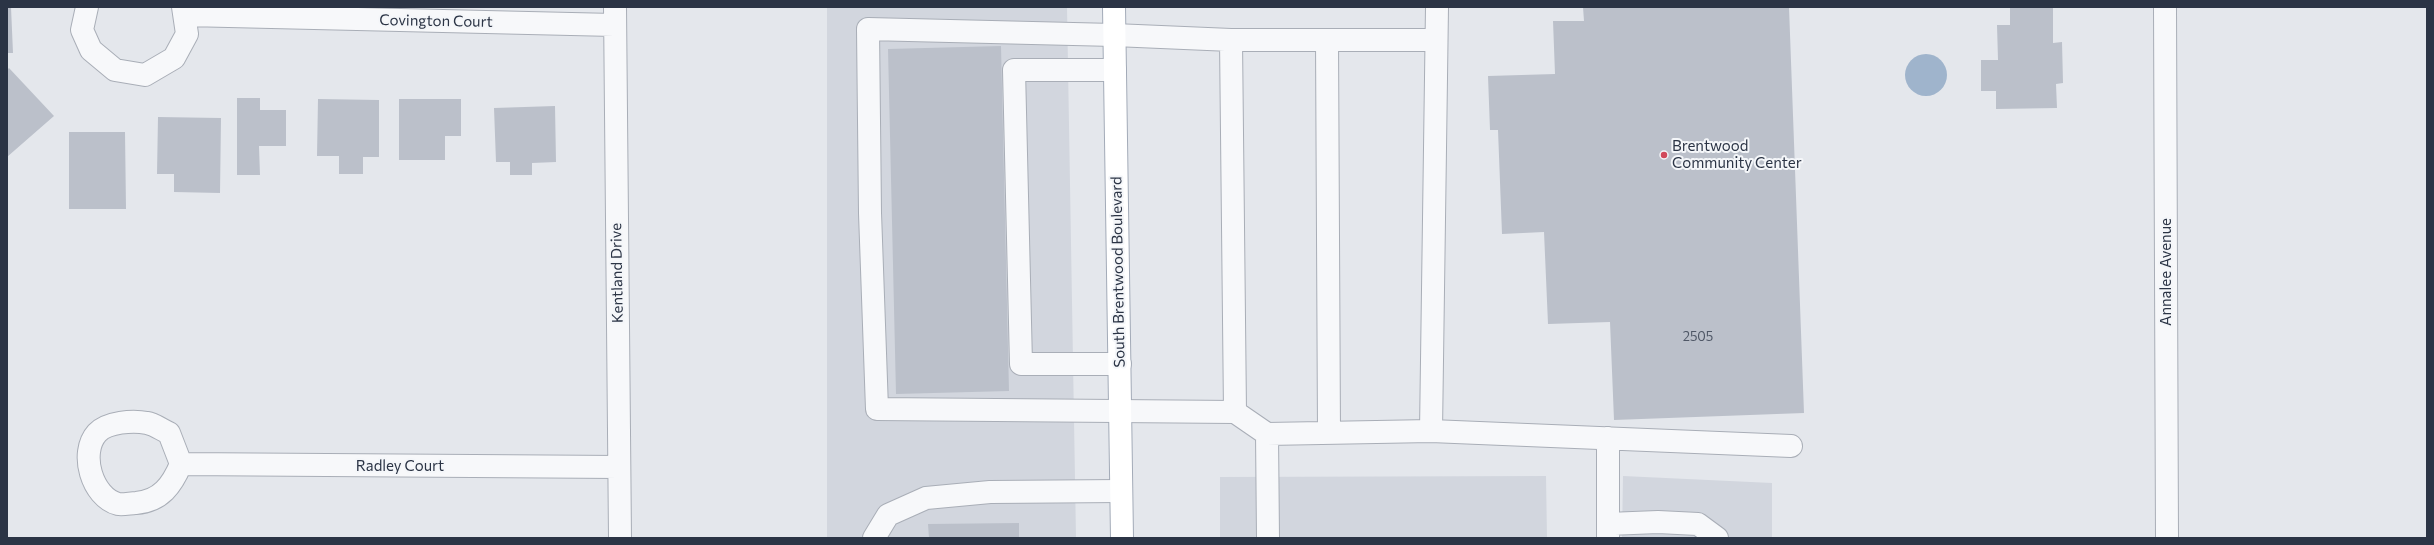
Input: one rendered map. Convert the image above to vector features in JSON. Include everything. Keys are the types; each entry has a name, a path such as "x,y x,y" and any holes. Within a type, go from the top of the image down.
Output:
{"main road":[{"name":"South Brentwood Boulevard","path":"1114,7 1122,538"}],"street":[{"path":"87,7 82,30 91,50 115,70 145,75 174,58 187,34 185,11"},
{"path":"1431,432 1434,40 1437,7"},
{"name":"Annalee Avenue","path":"2166,7 2167,538"},
{"name":"Covington Court","path":"185,11 614,16"},
{"name":"Kentland Drive","path":"614,16 620,538"},
{"path":"1434,40 1231,40 1114,35 868,29 870,213 876,409 1235,412 1267,434 1431,432 1791,446"},
{"path":"1231,40 1235,412"},
{"path":"1327,40 1329,433"},
{"path":"1115,70 1014,70 1014,78 1021,364 1120,364"},
{"path":"118,422 147,422 169,433 181,464 172,485 149,502 118,504 102,495 90,471 89,449 98,432 118,422"},
{"path":"1267,434 1268,538"},
{"path":"1608,438 1608,531 1658,522 1698,524 1717,538"},
{"name":"Radley Court","path":"181,464 619,467"},
{"path":"874,538 888,515 926,498 990,492 1121,491"}],"shaded area":[{"path":"827,7 1067,7 1076,538 827,538"},
{"path":"1546,476 1547,538 1220,538 1220,477"},
{"path":"1623,476 1772,483 1772,538 1622,538"}],"water":[{"path":"1922,54 1930,54 1938,57 1944,63 1947,75 1944,87 1938,93 1930,96 1922,96 1914,93 1908,87 1905,79 1905,71 1908,63 1914,57"}],"building":[{"path":"7,7 11,7 13,53 7,53"},
{"path":"1583,7 1789,7 1804,413 1614,420 1610,322 1548,324 1544,232 1502,234 1498,130 1490,130 1488,76 1555,74 1553,21 1584,21"},
{"path":"2010,7 2053,7 2053,43 2062,42 2063,83 2056,84 2057,108 1996,109 1996,91 1981,91 1981,60 1998,60 1997,25 2010,25"},
{"path":"1001,46 1009,391 896,394 888,49"},
{"path":"9,68 54,116 7,157 7,70"},
{"path":"237,98 260,98 260,110 286,110 286,146 259,146 260,175 237,175"},
{"path":"318,99 379,100 379,157 363,157 363,174 339,174 339,156 317,156"},
{"path":"399,99 461,99 461,136 445,136 445,160 399,160"},
{"path":"555,106 556,162 532,163 532,175 510,175 510,162 496,162 494,108"},
{"path":"158,117 221,118 220,193 174,192 174,174 157,174"},
{"path":"69,132 125,132 126,209 69,209"},
{"path":"1019,523 1019,538 929,538 928,524"}],"place":[{"name":"Brentwood Community Center","path":"1664,155"}]}
